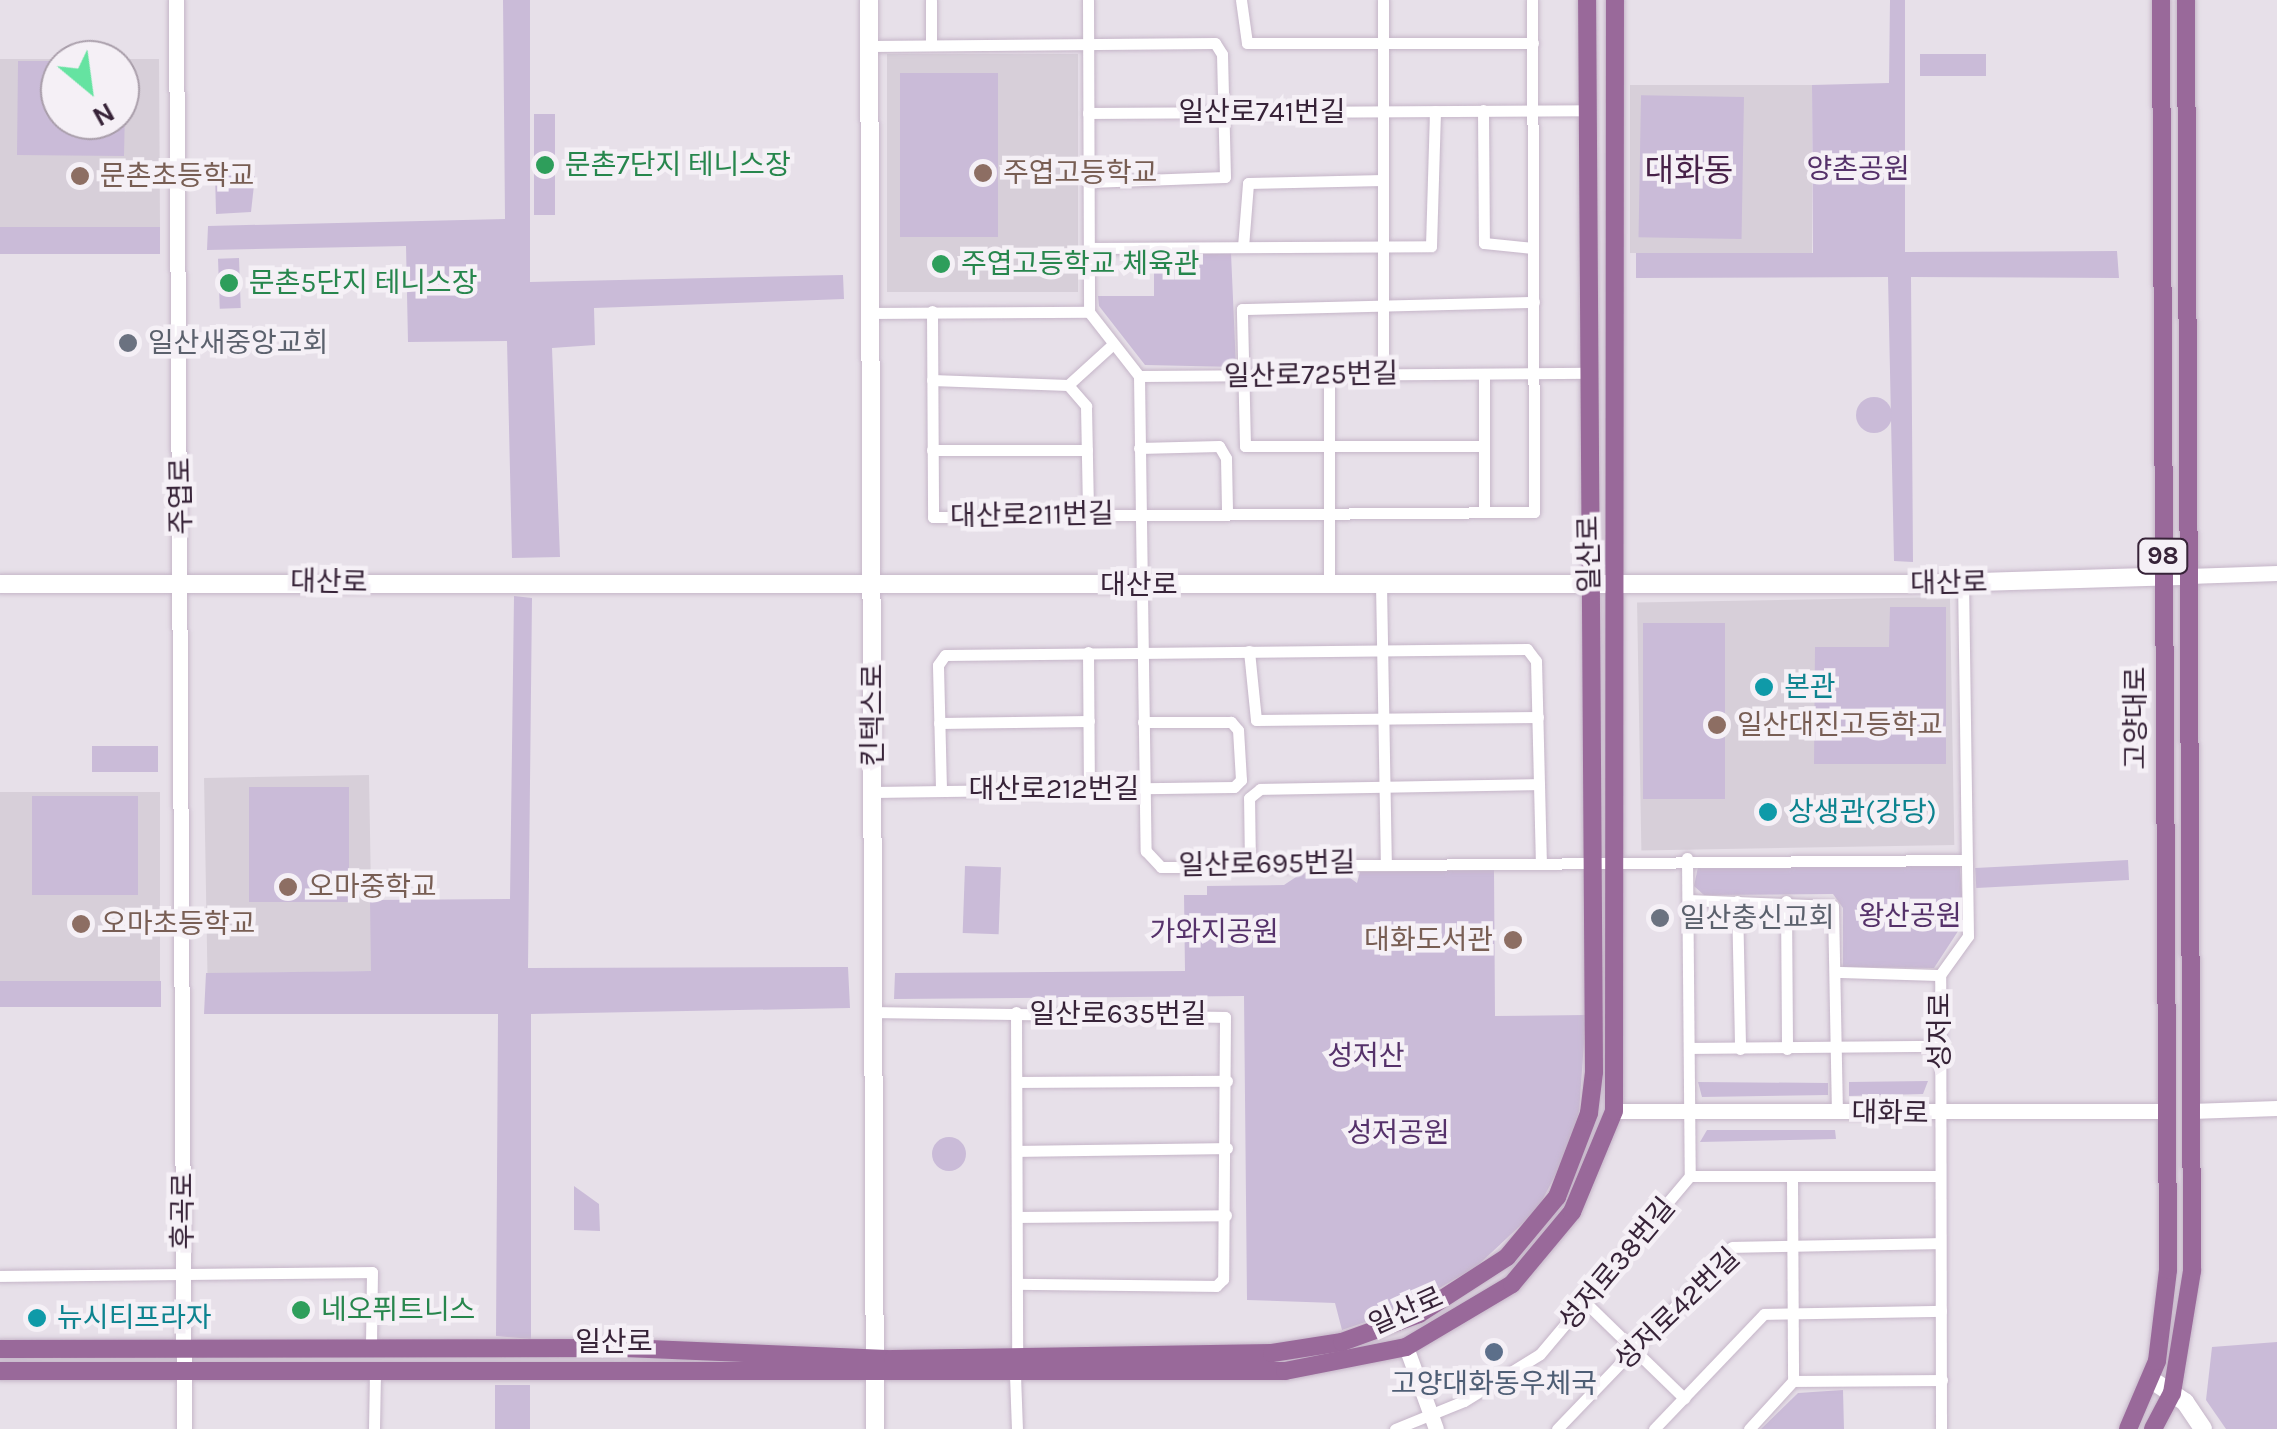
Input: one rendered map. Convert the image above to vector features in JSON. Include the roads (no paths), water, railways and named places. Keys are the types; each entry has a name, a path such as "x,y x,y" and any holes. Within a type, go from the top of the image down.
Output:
{"main road":[{"name":"킨텍스로","path":"870,0 876,1429"},
{"name":"일산로","path":"1016,1366 1272,1353 1342,1342 1420,1314 1507,1257 1557,1197 1589,1113 1594,583 1586,0"},
{"name":"일산로","path":"0,1372 185,1374 1016,1366 1285,1371 1406,1346 1512,1284 1554,1240 1614,1111 1619,859 1614,0"},
{"name":"고양대로","path":"2128,1429 2150,1380 2168,1270 2161,0"},
{"name":"고양대로","path":"2153,1429 2172,1394 2192,1271 2186,0"},
{"name":"대산로","path":"0,584 183,580 1139,586 1963,583 2188,576"},
{"name":"일산로","path":"0,1349 371,1348 875,1367"},
{"path":"2150,1380 2172,1394 2204,1429"}],"street":[{"name":"주엽로","path":"176,0 183,580 182,992"},
{"path":"930,0 931,45"},
{"path":"1088,0 1090,312 1139,376"},
{"path":"1241,0 1247,43 1533,43"},
{"path":"1383,0 1383,374"},
{"path":"1532,0 1535,373"},
{"path":"870,46 1215,43 1222,112 1220,183 1089,182"},
{"path":"1484,110 1484,242 1533,252"},
{"name":"일산로741번길","path":"1088,113 1587,110"},
{"path":"1089,248 1383,248 1436,242 1435,111"},
{"path":"1243,247 1248,182 1383,180"},
{"path":"1484,446 1245,446 1241,376 1248,304 1534,302"},
{"name":"대산로211번길","path":"932,311 932,517 1534,512 1535,373"},
{"path":"870,313 1090,312"},
{"path":"932,380 1068,385 1113,344"},
{"name":"일산로725번길","path":"1139,376 1591,373"},
{"path":"1484,374 1484,512"},
{"path":"1329,375 1329,584"},
{"name":"대산로211번길","path":"1139,376 1139,586"},
{"path":"1068,385 1086,406 1088,514"},
{"path":"1139,448 1219,446 1226,458 1227,512"},
{"path":"932,450 1088,450"},
{"name":"대산로","path":"2188,576 2277,574"},
{"name":"성저로","path":"1941,1429 1940,975 1968,936 1963,583"},
{"path":"1381,584 1386,861"},
{"name":"일산로695번길","path":"1139,586 1151,861 1250,866 1687,858 1966,860"},
{"name":"대산로212번길","path":"1143,722 1231,722 1238,730 1241,780 1234,787 940,789 945,655 1382,650 1534,654 1538,717"},
{"path":"1246,651 1256,720 1538,717 1541,861"},
{"path":"1088,652 1089,789"},
{"path":"940,723 1089,721"},
{"path":"1250,866 1248,798 1260,789 1539,784"},
{"path":"873,792 940,789"},
{"path":"1687,858 1690,1176"},
{"path":"1688,900 1786,901 1833,906 1838,972 1837,1113"},
{"path":"1737,901 1740,1049"},
{"path":"1786,901 1787,1049"},
{"path":"1838,972 1940,975"},
{"name":"후곡로","path":"182,992 184,1429"},
{"path":"874,1012 1016,1012"},
{"name":"일산로635번길","path":"1017,1429 1016,1012 1225,1017 1227,1081"},
{"path":"1690,1048 1939,1046"},
{"path":"1016,1082 1227,1081 1223,1279 1216,1286 1017,1284"},
{"path":"2191,1110 2277,1108"},
{"name":"대화로","path":"1614,1111 2165,1111"},
{"path":"1017,1150 1227,1148"},
{"name":"성저로38번길","path":"1395,1429 1433,1422 1524,1367 1588,1305 1690,1176 1939,1176"},
{"path":"1749,1429 1793,1381 1792,1176"},
{"path":"1017,1217 1226,1215"},
{"name":"성저로42번길","path":"1557,1429 1732,1246 1940,1243"},
{"path":"0,1276 372,1272 371,1348"},
{"path":"1588,1305 1684,1398"},
{"path":"1654,1429 1764,1314 1941,1311"},
{"path":"1406,1346 1433,1422"},
{"path":"374,1429 375,1370"},
{"path":"1793,1381 1942,1380"}],"place":[{"name":"문촌7단지 테니스장","path":"545,165"},
{"name":"주엽고등학교","path":"983,173"},
{"name":"문촌초등학교","path":"80,176"},
{"name":"주엽고등학교 체육관","path":"941,264"},
{"name":"문촌5단지 테니스장","path":"229,283"},
{"name":"일산새중앙교회","path":"128,343"},
{"name":"본관","path":"1764,687"},
{"name":"일산대진고등학교","path":"1717,725"},
{"name":"상생관(강당)","path":"1768,812"},
{"name":"오마중학교","path":"288,887"},
{"name":"일산충신교회","path":"1660,918"},
{"name":"오마초등학교","path":"81,924"},
{"name":"대화도서관","path":"1513,940"},
{"name":"네오퓌트니스","path":"301,1310"},
{"name":"뉴시티프라자","path":"37,1318"},
{"name":"고양대화동우체국","path":"1494,1352"}],"district":[{"name":"대화동","path":"1689,171"}],"park label":[{"name":"양촌공원","path":"1858,169"},
{"name":"왕산공원","path":"1910,916"},
{"name":"가와지공원","path":"1214,932"},
{"name":"성저산","path":"1366,1056"},
{"name":"성저공원","path":"1398,1133"}]}
